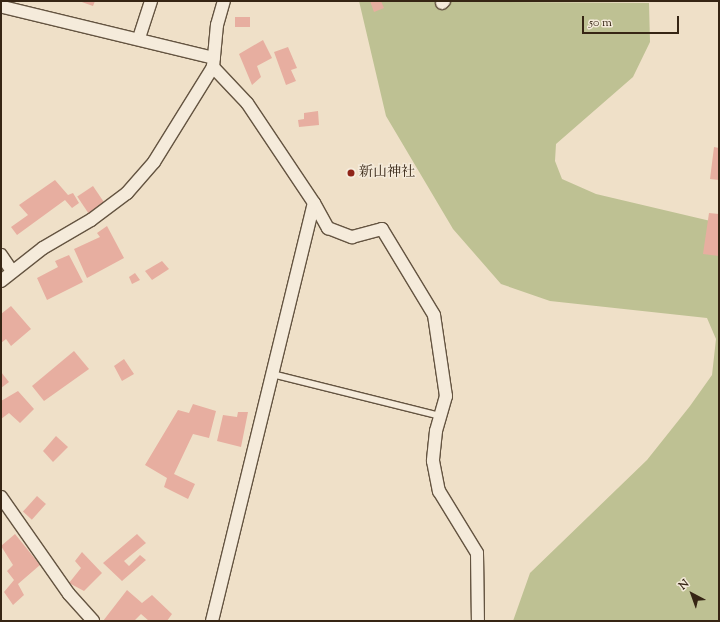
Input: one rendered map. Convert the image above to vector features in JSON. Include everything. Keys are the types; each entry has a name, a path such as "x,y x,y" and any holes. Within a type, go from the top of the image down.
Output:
{"street":[{"path":"139,38 150,1"},
{"path":"1,281 11,270 126,193 154,162 214,62 217,25 224,1"},
{"path":"3,7 139,38 214,62 247,103 314,203 328,228 352,237 382,229 434,315 446,396 440,416 433,461 439,491 477,553 478,621"},
{"path":"212,621 314,203"},
{"path":"1,255 11,270"},
{"path":"1,498 69,594 93,621"}],"lane":[{"path":"272,374 440,416"}],"green space":[{"path":"359,1 649,3 650,42 633,77 556,144 555,161 562,179 596,194 719,223 719,621 513,621 530,573 647,460 690,406 712,375 716,339 707,318 550,301 501,284 453,229 386,116"}],"building":[{"path":"79,1 95,1 93,6"},
{"path":"370,1 381,1 384,8 374,12"},
{"path":"235,17 250,17 250,27 235,27"},
{"path":"263,40 272,58 257,66 261,77 252,85 239,54"},
{"path":"288,47 297,68 291,70 296,81 286,85 274,52"},
{"path":"318,111 319,125 299,127 298,120 304,119 304,113"},
{"path":"714,147 719,148 719,180 710,179"},
{"path":"55,180 68,195 73,193 79,203 72,208 65,200 17,235 11,227 28,215 19,205"},
{"path":"93,186 106,205 90,216 77,197"},
{"path":"709,213 719,214 719,256 703,254"},
{"path":"107,226 124,258 87,278 74,249 100,237 97,233"},
{"path":"69,255 83,282 47,300 37,278 58,267 55,261"},
{"path":"162,261 169,269 152,280 145,271"},
{"path":"135,273 140,280 132,284 129,277"},
{"path":"11,306 31,329 11,346 6,339 1,343 1,314"},
{"path":"74,351 89,369 44,401 32,386"},
{"path":"124,359 134,374 122,381 114,366"},
{"path":"1,372 9,382 1,388"},
{"path":"18,391 34,409 20,423 9,413 1,419 1,401"},
{"path":"193,404 216,411 209,438 193,434 174,474 195,484 188,499 164,487 167,478 145,465 178,410 189,413"},
{"path":"238,412 248,412 241,447 217,441 223,415 237,417"},
{"path":"56,436 68,447 53,462 43,451"},
{"path":"37,496 46,504 32,520 23,512"},
{"path":"15,534 40,565 18,584 24,595 13,605 4,592 14,580 7,571 13,565 1,546"},
{"path":"137,534 146,543 124,561 129,566 140,555 146,560 122,581 103,563"},
{"path":"82,552 102,573 84,591 69,583 81,568 75,561"},
{"path":"127,590 142,603 152,595 172,614 167,621 149,621 141,614 134,621 103,621"}],"place":[{"name":"新山神社","path":"351,173"}]}
